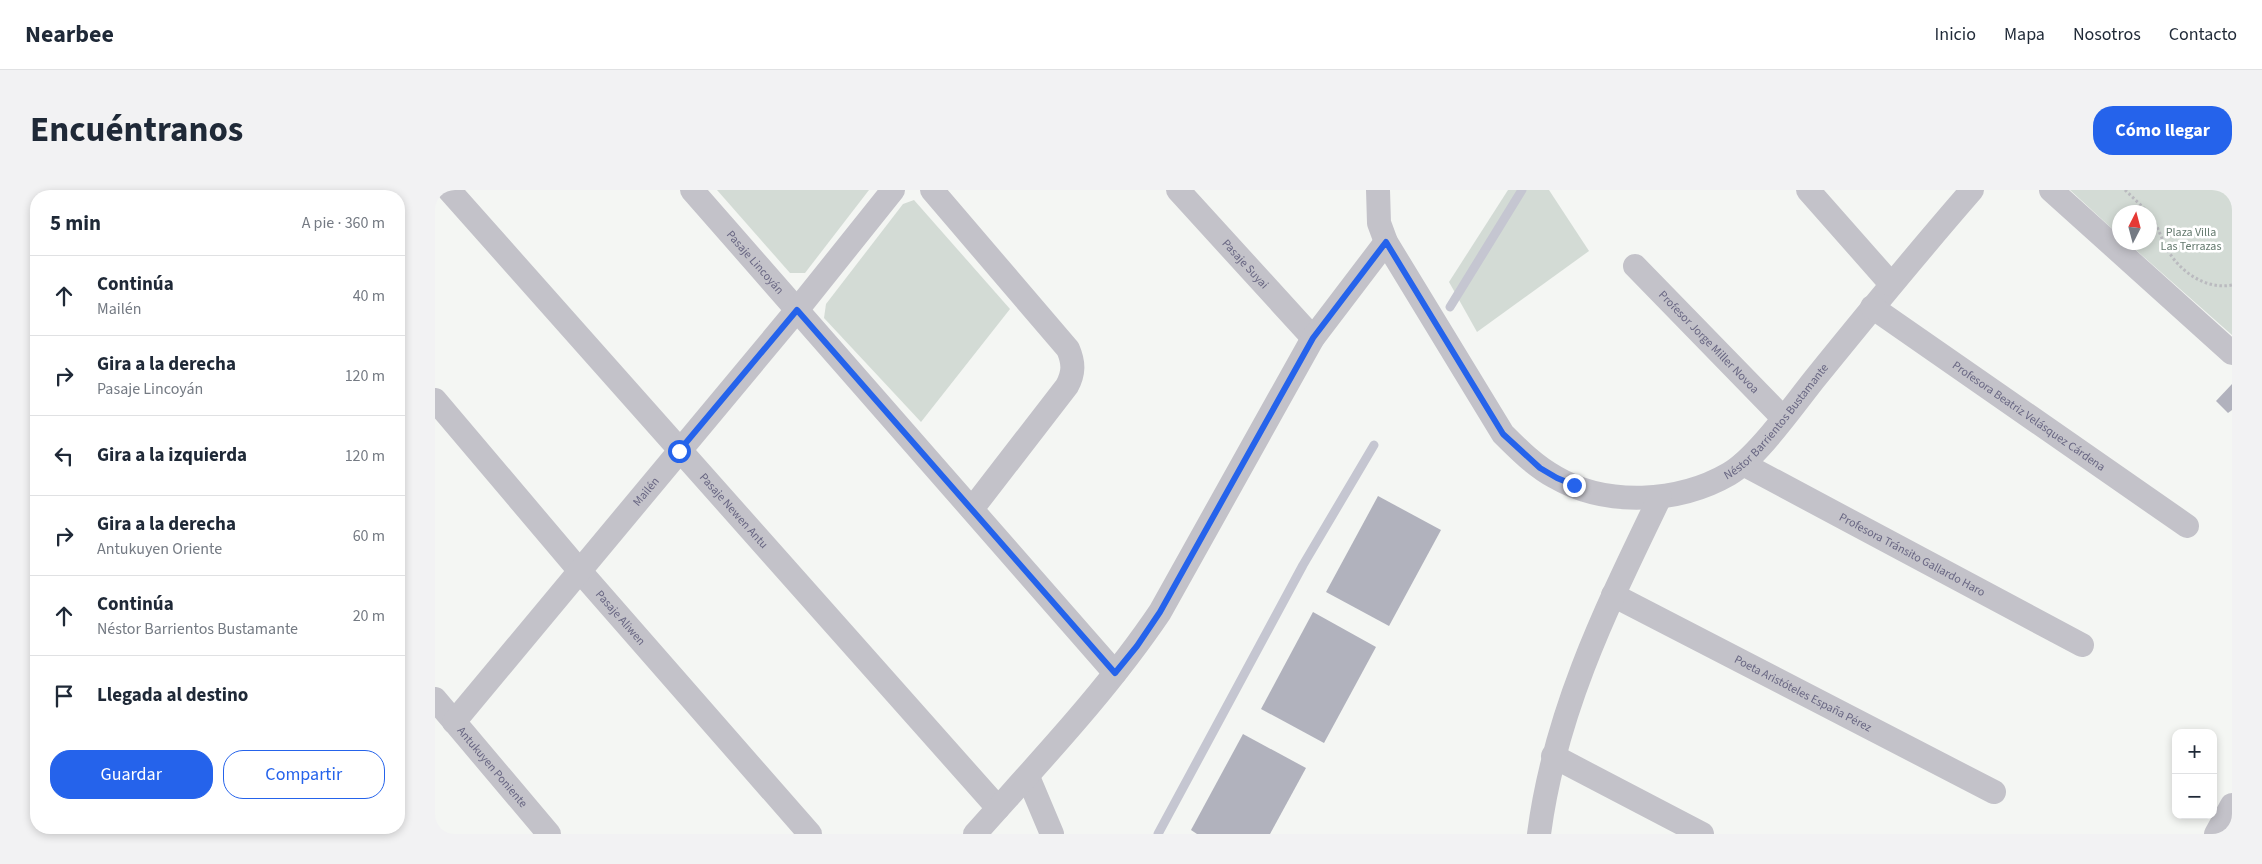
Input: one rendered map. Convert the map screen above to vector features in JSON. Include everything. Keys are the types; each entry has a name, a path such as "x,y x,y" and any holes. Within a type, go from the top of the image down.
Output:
{"street":[{"name":"Pasaje Newen Antu","path":"449,190 998,808"},
{"name":"Pasaje Lincoyán","path":"692,190 1115,673"},
{"name":"Mailén","path":"454,722 797,310 893,190"},
{"path":"932,190 1068,349 1072,359 1073,369 1067,386 972,509"},
{"name":"Pasaje Suyai","path":"1178,190 1313,338"},
{"name":"Néstor Barrientos Bustamante","path":"1378,190 1379,224 1386,242 1503,434 1540,468 1557,478 1574,485 1613,495 1636,498 1660,497 1687,492 1711,483 1743,464 1971,190"},
{"path":"1807,190 1891,284"},
{"path":"2051,190 2232,353"},
{"path":"975,834 1028,777 1137,646 1160,612 1313,338 1386,242"},
{"name":"Profesor Jorge Miller Novoa","path":"1635,266 1783,418"},
{"name":"Profesora Beatriz Velásquez Cárdena","path":"1872,307 2187,526"},
{"name":"Pasaje Aliwen","path":"435,400 579,570 810,834"},
{"name":"Profesora Tránsito Gallardo Haro","path":"1743,464 2082,645"},
{"path":"1539,834 1553,756 1581,667 1660,497"},
{"name":"Poeta Aristóteles España Pérez","path":"1613,596 1994,792"},
{"name":"Antukuyen Poniente","path":"435,699 549,834"},
{"path":"1553,756 1702,834"},
{"path":"1028,777 1051,834"},
{"path":"2216,834 2232,805"}],"path":[{"path":"2125,190 2140,205"},
{"path":"2157,226 2167,250 2194,278 2210,284 2232,285"}],"green space":[{"path":"717,190 869,190 805,273 790,273"},
{"path":"1508,190 1549,190 1589,251 1477,332 1449,282"},
{"name":"Plaza Villa Las Terrazas","path":"2070,190 2232,190 2232,335 2136,250 2157,250 2157,205 2112,205 2112,229"},
{"path":"914,200 1010,309 921,422 824,318 826,304 903,204"}],"building":[{"path":"2232,384 2232,410 2228,413 2216,401"},
{"path":"1378,496 1441,530 1389,626 1326,592"},
{"path":"1313,612 1376,647 1324,743 1261,709"},
{"path":"1243,734 1306,768 1270,834 1197,834 1191,830"}],"waterway":[{"path":"1450,307 1522,190"},
{"path":"1158,834 1303,565 1374,445"}],"route":[{"path":"679,451 797,310 1115,673 1137,646 1160,612 1313,338 1386,242 1503,434 1540,468 1574,485"}]}
